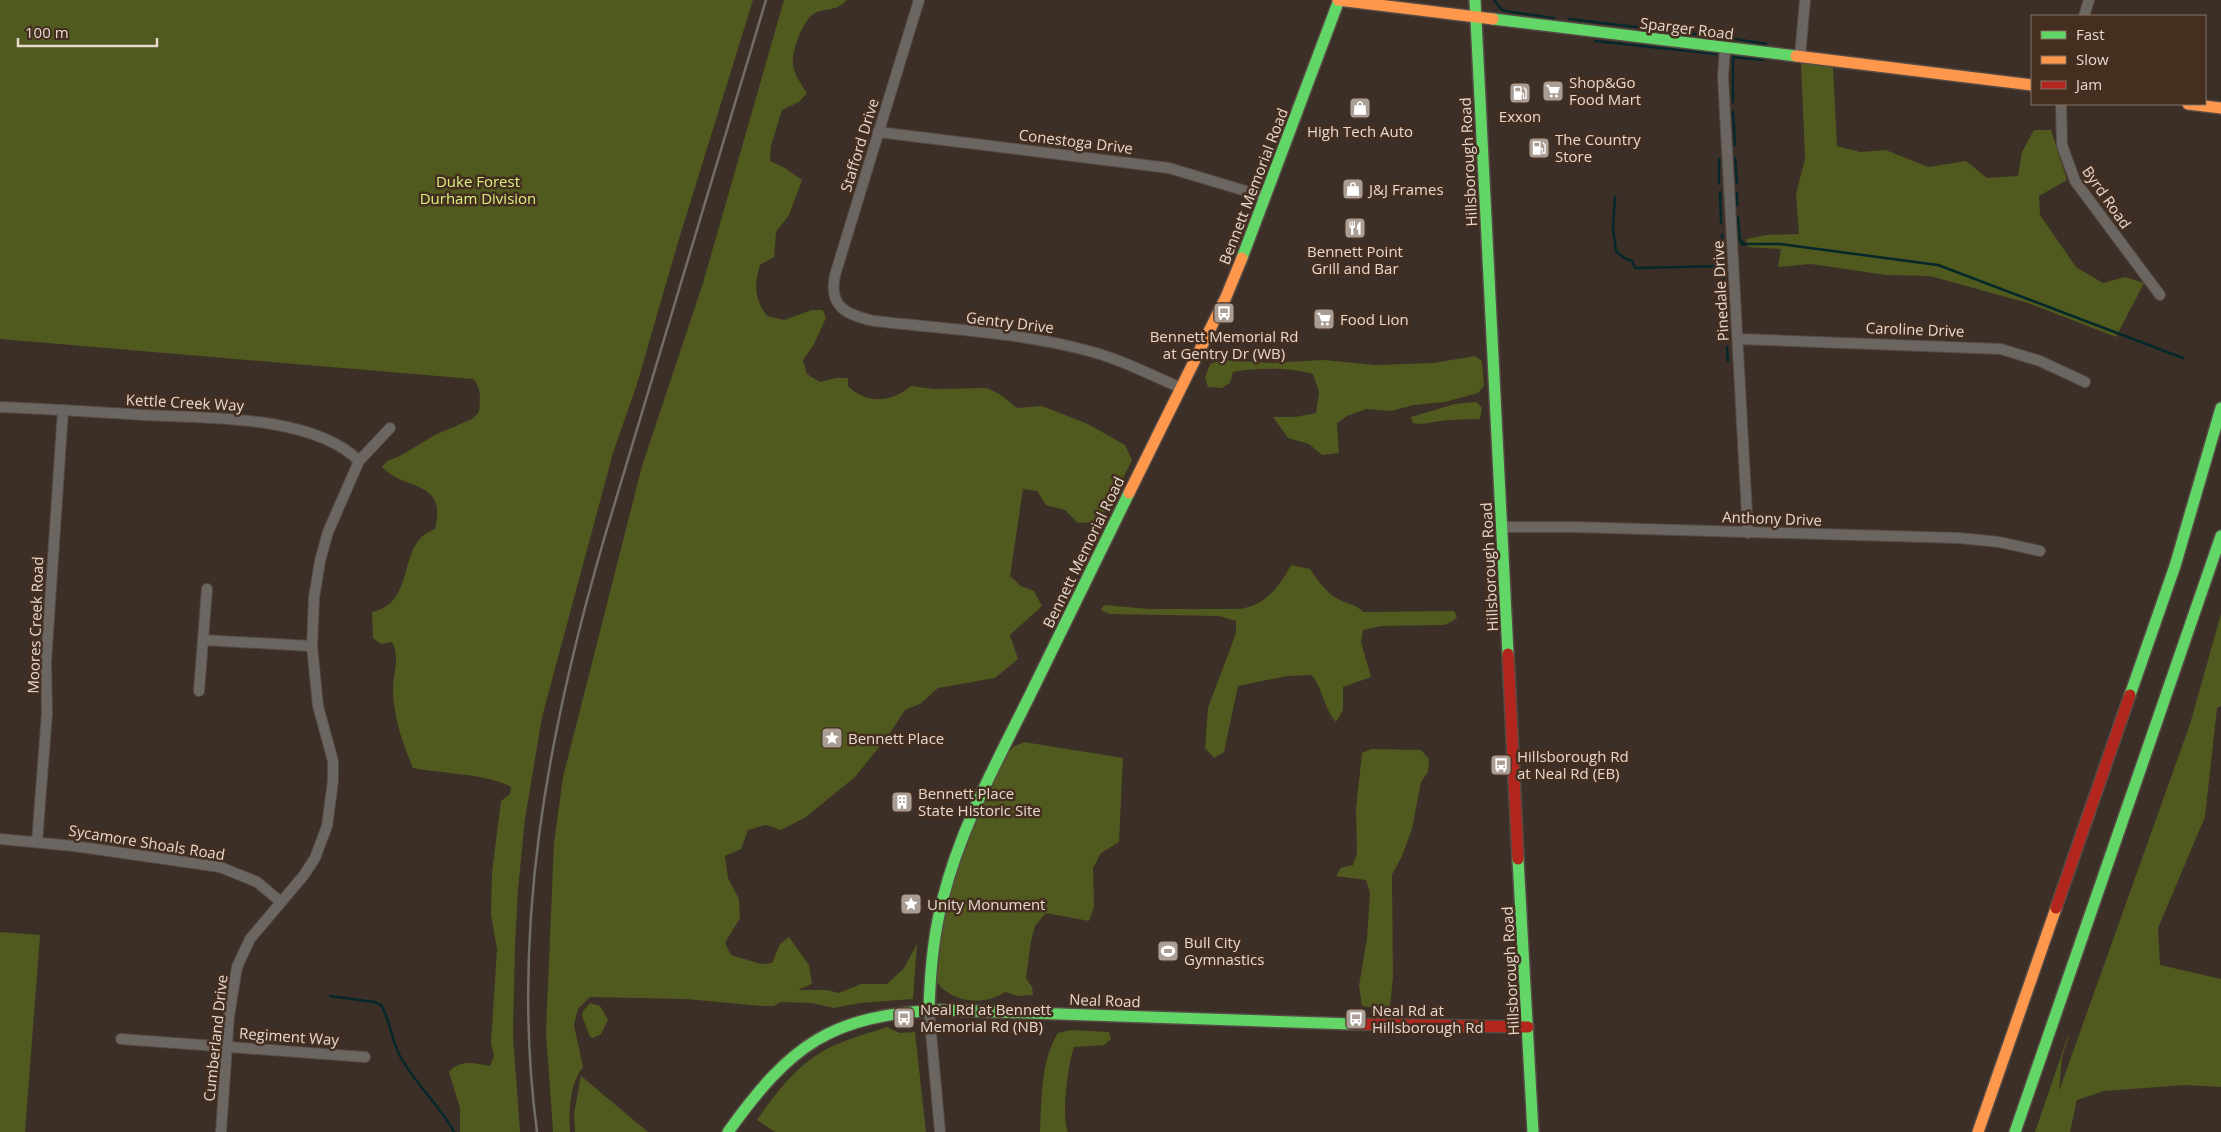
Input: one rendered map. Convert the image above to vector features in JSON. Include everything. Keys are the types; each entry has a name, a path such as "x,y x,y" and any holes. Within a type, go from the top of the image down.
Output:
{"main road":[{"name":"Sparger Road","path":"1338,0 2031,85"},
{"name":"Bennett Memorial Road","path":"929,1010 934,930 943,891 959,844 982,792 1226,297 1266,197 1338,0"},
{"name":"Hillsborough Road","path":"1475,0 1533,1132"},
{"path":"2196,105 2221,108"},
{"path":"1978,1132 2175,566 2221,408"},
{"path":"2014,1132 2221,536"},
{"name":"Neal Road","path":"728,1132 771,1074 794,1053 841,1026 865,1018 896,1012 929,1010 1427,1026 1528,1027"},
{"path":"1970,1132 1988,1103"}],"street":[{"name":"Stafford Drive","path":"835,299 833,291 835,275 919,0"},
{"path":"1800,56 1804,0"},
{"path":"2084,15 2089,0"},
{"name":"Pinedale Drive","path":"1725,47 1723,77 1748,533"},
{"name":"Byrd Road","path":"2061,105 2062,145 2068,167 2075,181 2160,295"},
{"name":"Conestoga Drive","path":"878,132 1169,168 1266,197"},
{"name":"Gentry Drive","path":"835,299 845,311 874,321 1041,340 1086,350 1115,359 1180,388"},
{"name":"Caroline Drive","path":"1738,339 2001,349 2034,358 2085,382"},
{"name":"Kettle Creek Way","path":"0,407 271,423 322,439 337,446 359,461"},
{"name":"Moores Creek Road","path":"37,842 47,713 46,662 63,410"},
{"name":"Cumberland Drive","path":"221,1132 232,991 237,967 250,939 304,875 315,858 327,826 333,782 333,761 318,706 312,646 314,598 320,561 328,532 359,461 390,428"},
{"name":"Anthony Drive","path":"1502,528 1574,526 1748,533 1959,538 1999,542 2040,551"},
{"path":"199,691 207,589"},
{"path":"203,640 312,646"},
{"name":"Sycamore Shoals Road","path":"0,840 37,842 140,854 220,867 252,880 281,902"},
{"name":"Bennett Memorial Road","path":"929,1010 940,1132"},
{"name":"Regiment Way","path":"121,1039 364,1057"}],"green space":[{"name":"Duke Forest Durham Division","path":"0,0 753,0 679,239 637,384 613,453 542,717 525,819 515,945 513,1036 520,1132 460,1132 460,1108 449,1072 458,1065 468,1063 490,1066 494,1056 491,1043 497,949 491,915 492,872 501,801 510,794 511,787 501,782 476,776 413,768 395,712 393,686 396,661 395,648 392,642 381,644 373,638 372,612 384,608 399,592 413,549 422,536 435,529 437,513 435,501 430,494 392,475 382,467 387,461 400,456 435,435 472,419 479,412 480,394 478,386 473,379 0,339"},
{"path":"784,0 847,0 838,7 812,15 801,31 795,46 793,65 807,93 799,102 782,110 771,146 770,161 785,168 802,180 789,215 776,232 774,257 760,265 756,286 757,297 767,316 784,320 812,310 823,310 826,318 813,346 803,360 807,374 820,382 836,378 848,378 848,386 855,392 871,399 888,398 911,386 934,389 987,388 1001,395 1017,408 1042,406 1088,424 1125,445 1132,460 1108,509 1092,522 1078,523 1065,510 1046,505 1037,491 1023,489 1010,576 1021,586 1034,591 1042,606 1010,635 1018,659 995,678 938,688 920,704 905,710 888,736 855,777 806,817 781,830 766,825 748,830 741,849 725,856 728,878 739,899 740,918 725,943 731,955 761,964 772,963 780,944 789,937 809,965 812,984 798,990 827,990 839,993 861,984 887,984 904,968 917,944 913,999 860,1003 834,1008 812,1003 780,1002 774,1006 761,1006 686,999 590,997 578,1009 574,1025 583,1067 572,1090 570,1132 553,1132 546,1032 554,843 563,777 642,466 703,283"},
{"path":"1801,62 1833,65 1837,146 1860,152 1886,150 1928,167 1966,161 1987,178 2018,176 2022,152 2034,130 2051,130 2067,180 2039,196 2040,215 2076,267 2103,283 2125,277 2144,283 2116,337 2028,303 1930,276 1886,275 1811,264 1778,267 1781,249 1748,247 1746,239 1767,235 1799,234 1796,194 1805,159"},
{"path":"1475,356 1482,361 1484,386 1478,393 1445,402 1414,405 1391,411 1366,409 1347,416 1337,423 1339,453 1322,455 1309,444 1288,438 1273,417 1295,417 1316,413 1319,392 1313,374 1294,370 1273,369 1233,372 1230,383 1222,388 1208,387 1205,378 1210,364 1220,360 1271,363 1323,360 1376,365 1433,363"},
{"path":"1477,402 1482,408 1480,419 1447,420 1421,424 1413,423 1411,417 1455,404"},
{"path":"1291,565 1310,569 1322,586 1330,593 1363,612 1454,611 1457,617 1444,625 1382,626 1363,630 1361,642 1371,677 1343,687 1343,710 1336,722 1312,675 1287,676 1238,686 1224,752 1214,758 1205,748 1208,708 1236,633 1236,621 1219,616 1110,614 1101,610 1104,605 1149,609 1239,609 1248,607 1257,604 1271,594 1282,581"},
{"path":"2221,614 2221,706 2217,708 2205,817 2158,928 2160,965 2221,979 2221,1087 2185,1085 2104,1091 2077,1100 2070,1132 2035,1132 2069,1036 2062,1057 2059,1091 2190,724"},
{"path":"1024,742 1123,758 1119,842 1101,853 1093,868 1094,907 1089,921 1046,913 1035,926 1026,978 1032,987 1033,995 1018,996 1005,992 999,996 984,1000 961,999 946,991 935,981 939,909 997,769 1013,747"},
{"path":"1371,749 1421,750 1429,759 1428,772 1421,782 1412,829 1402,856 1392,875 1393,978 1390,1006 1377,1008 1362,1006 1359,986 1367,938 1370,893 1366,880 1336,876 1341,868 1353,865 1357,853 1356,809 1362,753"},
{"path":"0,932 40,935 25,1132 0,1132"},
{"path":"590,1003 600,1006 608,1020 601,1034 593,1038 590,1037 582,1016 583,1011"},
{"path":"887,1027 900,1033 915,1032 926,1132 775,1132 757,1120 790,1078 821,1052 839,1043"},
{"path":"1071,1030 1109,1032 1111,1039 1104,1045 1074,1047 1066,1090 1065,1114 1068,1132 1040,1132 1043,1081 1048,1056 1058,1033"},
{"path":"581,1076 648,1132 575,1132 574,1114"}],"waterway":[{"path":"1494,0 1505,11 1554,18"},
{"path":"1569,19 1720,37"},
{"path":"1735,39 1766,44"},
{"path":"1595,41 1717,54"},
{"path":"1733,102 1733,57 1763,60"},
{"path":"1733,112 1735,145"},
{"path":"1735,158 1737,183"},
{"path":"1719,159 1719,183"},
{"path":"1720,192 1721,223"},
{"path":"1737,193 1737,205"},
{"path":"1615,197 1613,228 1616,251 1624,258 1632,261 1635,268 1723,266"},
{"path":"1738,217 1740,240 1744,244"},
{"path":"1722,235 1722,243"},
{"path":"1723,243 1724,293"},
{"path":"1741,244 1780,244 1938,265 2183,358"},
{"path":"1725,303 1726,331"},
{"path":"1727,347 1728,361"},
{"path":"330,996 374,1002 381,1005 400,1056 454,1132"}],"railway":[{"path":"537,1132 530,1057 528,982 539,832 551,758 566,685 604,539 766,0"}],"traffic: fast":[{"path":"1242,258 1339,0"},
{"path":"1475,0 1508,654"},
{"path":"1493,19 1796,56"},
{"path":"2130,695 2175,566 2221,408"},
{"path":"929,1010 934,940 943,898 970,819 993,768 1129,493"},
{"path":"2015,1132 2221,536"},
{"path":"1518,859 1533,1132"},
{"path":"728,1132 772,1077 794,1056 817,1040 842,1028 870,1019 903,1013 941,1010 1352,1024"}],"traffic: slow":[{"path":"1338,0 1493,19"},
{"path":"1796,56 2031,85"},
{"path":"2196,105 2221,108"},
{"path":"1129,493 1226,297 1242,258"},
{"path":"1978,1132 2056,908"}],"traffic: jam":[{"path":"1508,654 1518,859"},
{"path":"2056,908 2130,695"},
{"path":"1352,1024 1528,1027"}],"place":[{"name":"Shop&Go Food Mart","path":"1553,91"},
{"name":"Exxon","path":"1520,93"},
{"name":"High Tech Auto","path":"1360,108"},
{"name":"The Country Store","path":"1539,148"},
{"name":"J&J Frames","path":"1353,189"},
{"name":"Bennett Point Grill and Bar","path":"1355,228"},
{"name":"Bennett Memorial Rd at Gentry Dr (WB)","path":"1224,313"},
{"name":"Food Lion","path":"1324,319"},
{"name":"Bennett Place","path":"832,738"},
{"name":"Hillsborough Rd at Neal Rd (EB)","path":"1501,765"},
{"name":"Bennett Place State Historic Site","path":"902,802"},
{"name":"Unity Monument","path":"911,904"},
{"name":"Bull City Gymnastics","path":"1168,951"},
{"name":"Neal Rd at Bennett Memorial Rd (NB)","path":"904,1018"},
{"name":"Neal Rd at Hillsborough Rd","path":"1356,1019"}]}
